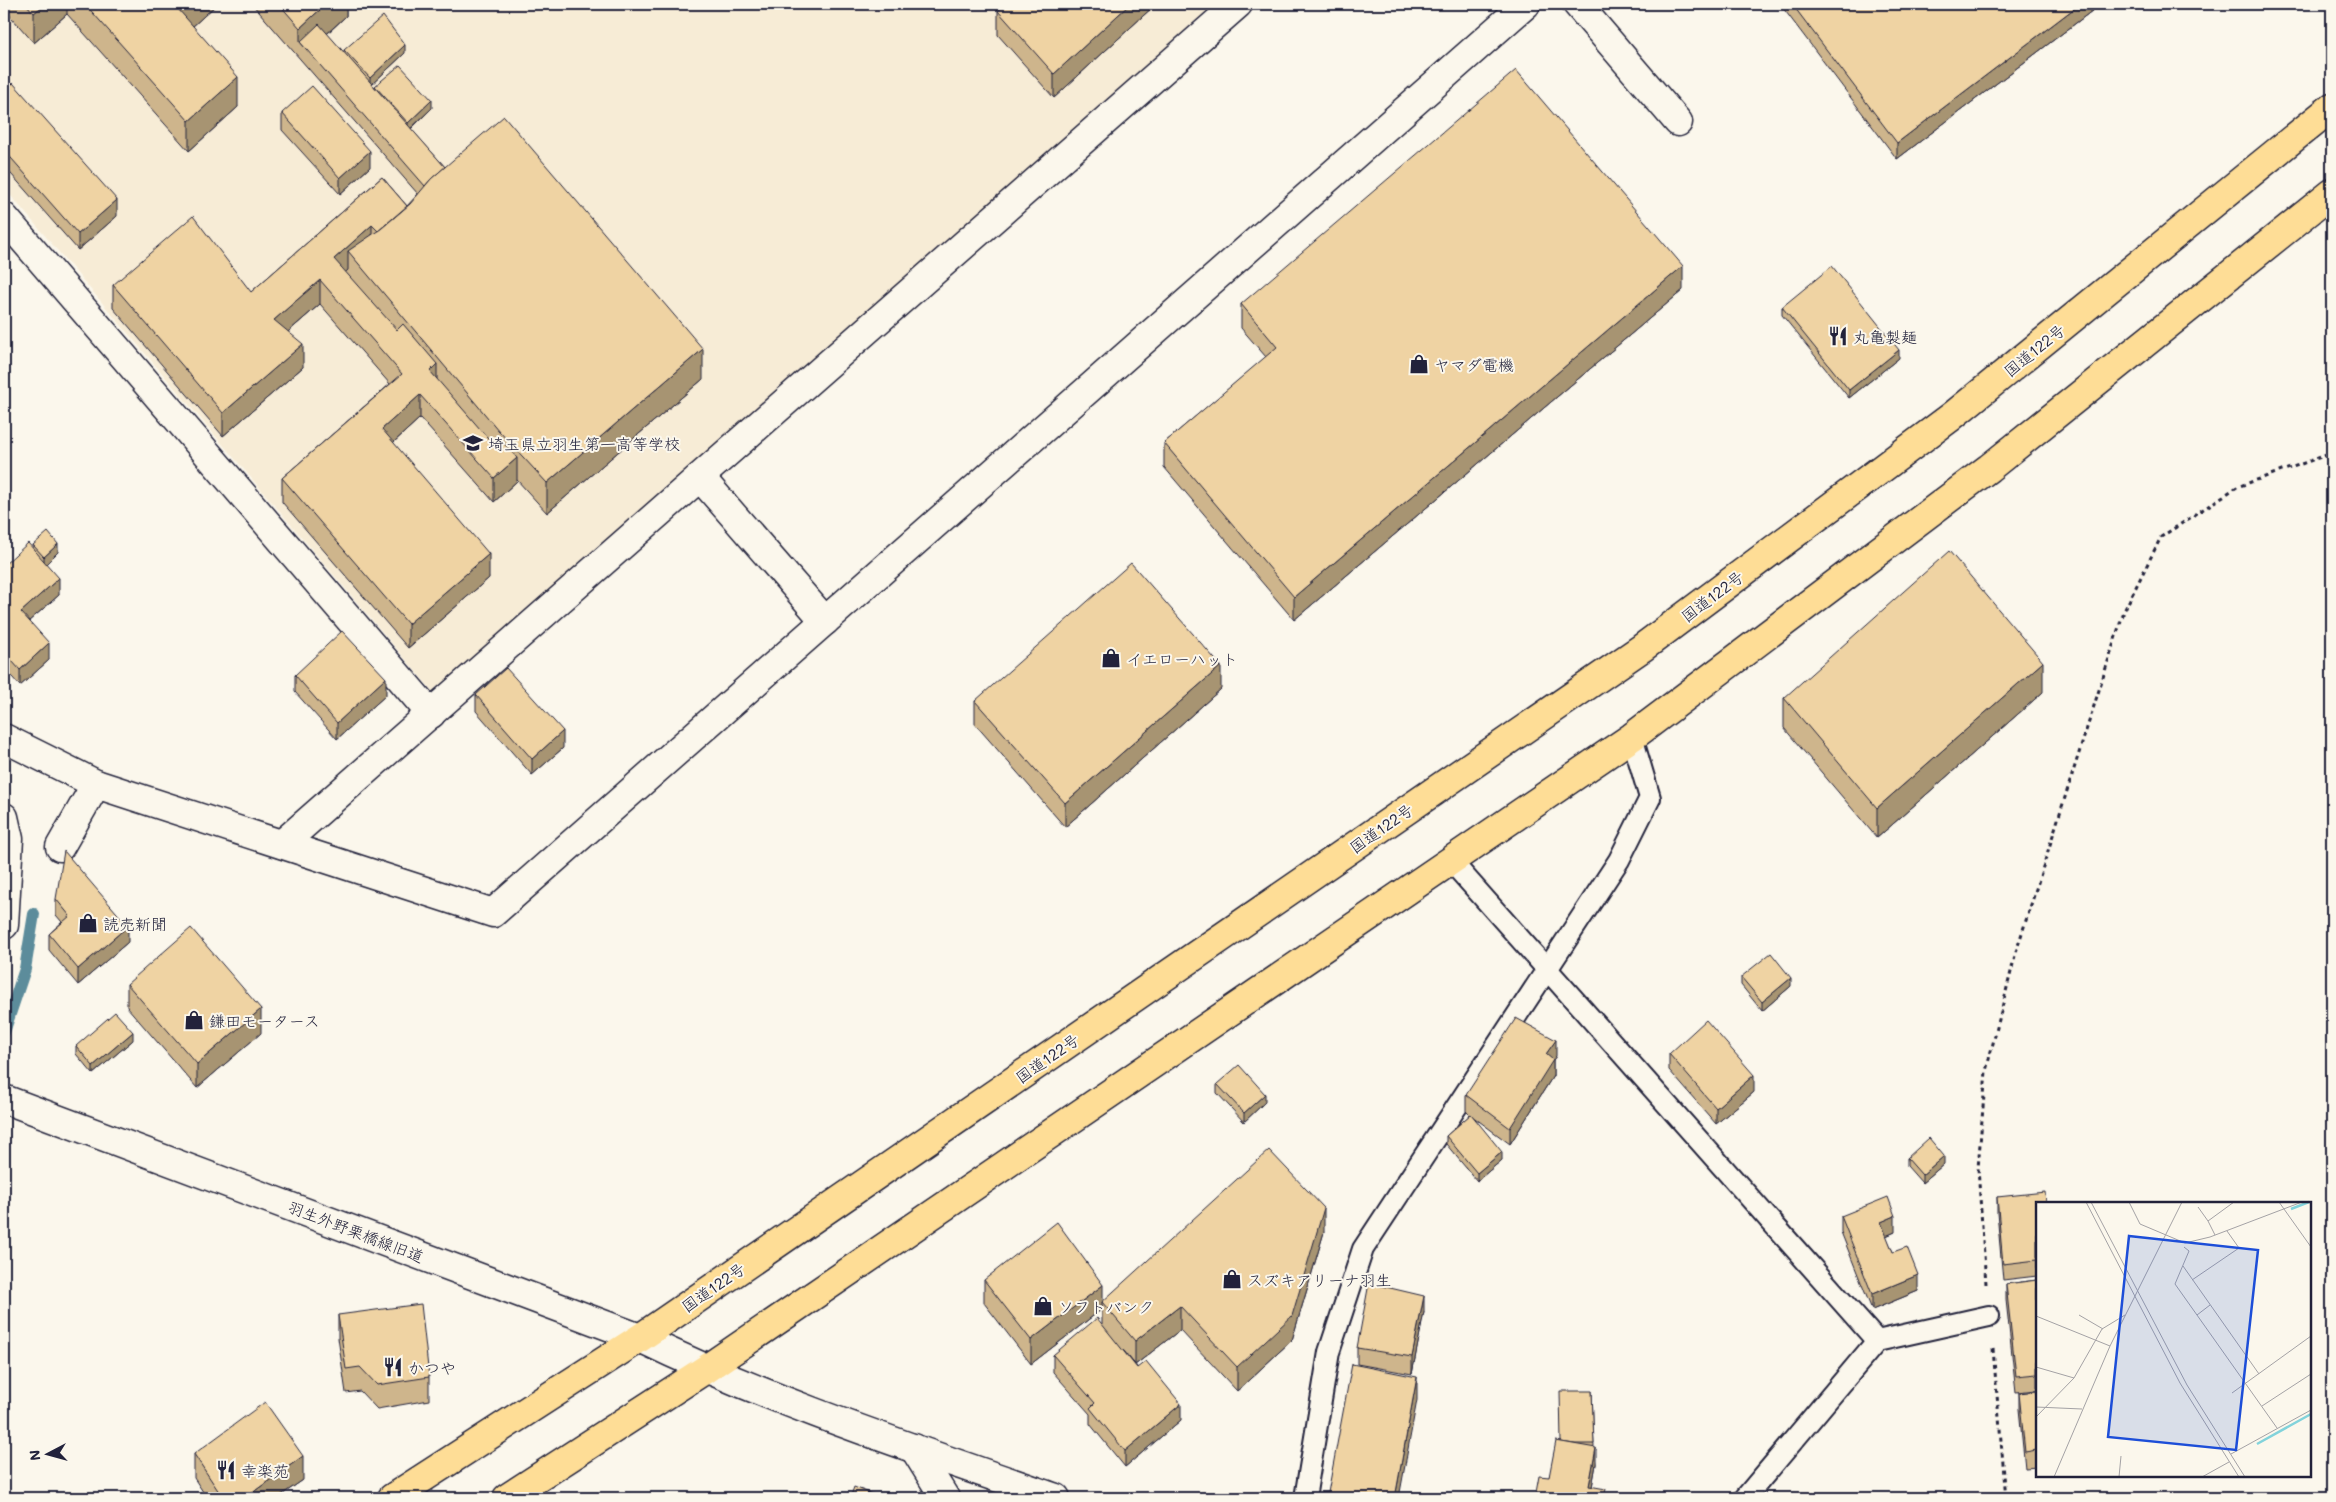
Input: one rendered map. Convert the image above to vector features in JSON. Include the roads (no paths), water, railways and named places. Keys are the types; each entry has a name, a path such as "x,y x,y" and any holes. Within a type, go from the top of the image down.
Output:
{"highway":[{"name":"国道122号","path":"392,1498 640,1338 1642,648 1951,416 2332,107"},
{"path":"507,1498 706,1370 1632,737 1989,468 2332,193"}],"street":[{"path":"282,844 1238,4"},
{"path":"4,738 96,784 493,913 1526,4"},
{"path":"1577,4 1678,122"},
{"path":"4,217 430,714"},
{"path":"700,477 825,621"},
{"path":"60,847 96,784"},
{"path":"4,817 9,838 4,925"},
{"name":"羽生外野栗橋線旧道","path":"4,1099 640,1338 706,1370 914,1448 1056,1498"},
{"path":"914,1448 945,1498"}],"lane":[{"path":"1305,1498 1329,1352 1363,1249 1619,860 1650,798 1632,737"},
{"path":"1451,861 1877,1342"},
{"path":"1745,1498 1877,1342 1989,1316"}],"waterway":[{"path":"4,1032 25,969 34,914"}],"place":[{"name":"丸亀製麺","path":"1838,336"},
{"name":"ヤマダ電機","path":"1419,364"},
{"name":"埼玉県立羽生第一高等学校","path":"473,443"},
{"name":"イエローハット","path":"1111,658"},
{"name":"読売新聞","path":"88,923"},
{"name":"鎌田モータース","path":"194,1020"},
{"name":"スズキアリーナ羽生","path":"1232,1279"},
{"name":"ソフトバンク","path":"1043,1306"},
{"name":"かつや","path":"393,1367"},
{"name":"幸楽苑","path":"226,1470"}]}
